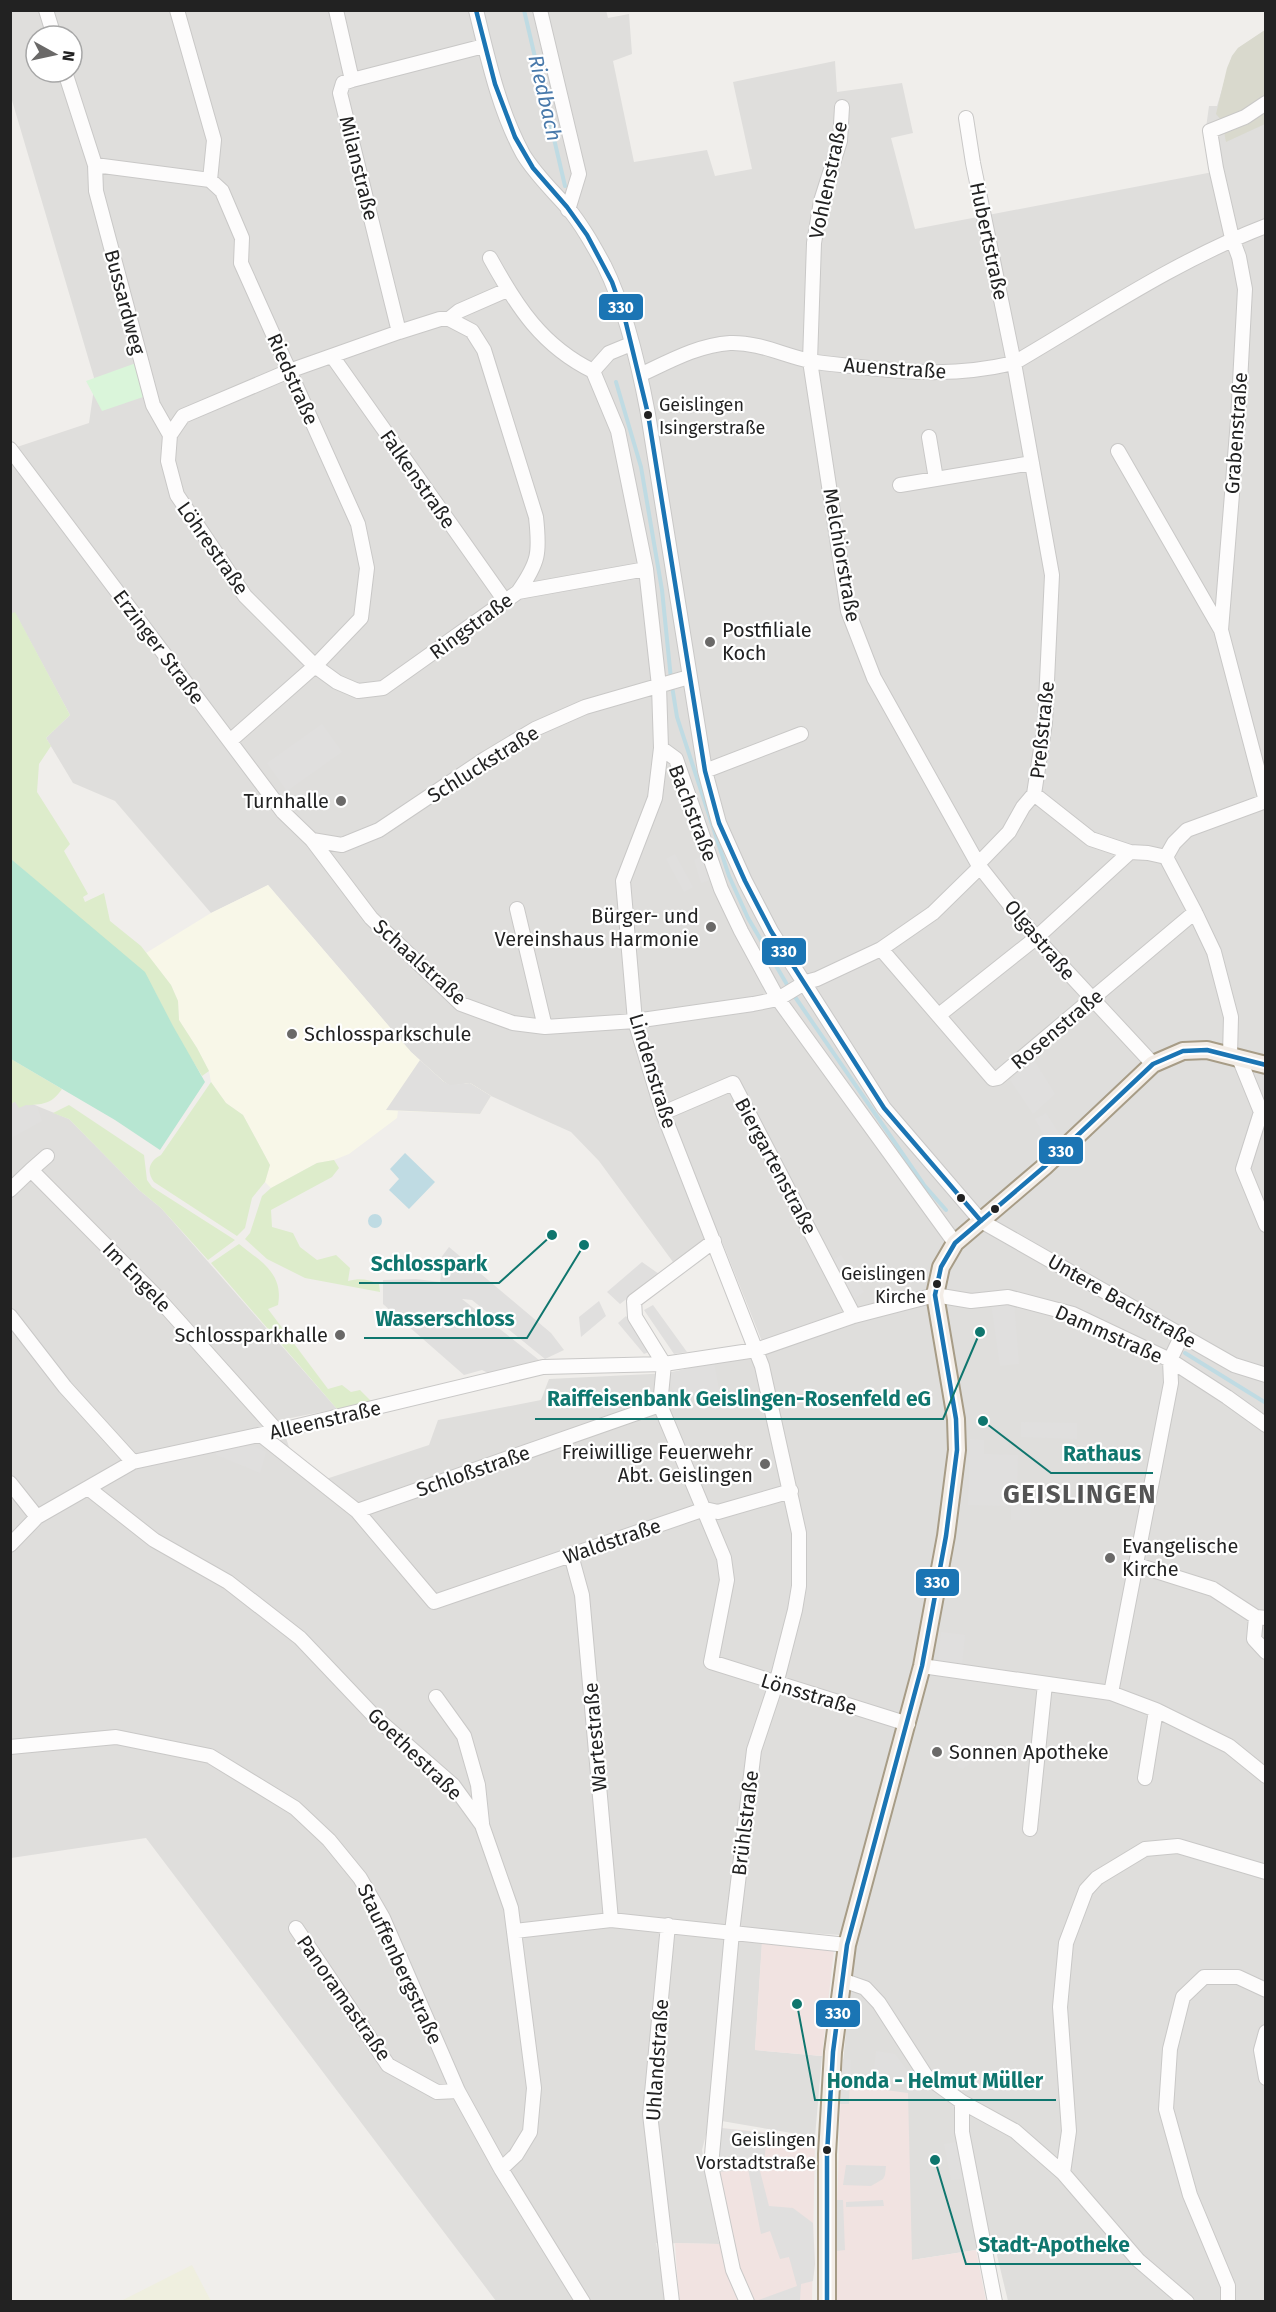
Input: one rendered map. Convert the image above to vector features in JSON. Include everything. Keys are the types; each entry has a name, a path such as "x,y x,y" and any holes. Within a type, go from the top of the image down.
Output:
{"main road":[{"path":"827,2301 826,2170 833,2052 847,1945 922,1666 946,1536 957,1450 956,1419 935,1295 941,1266 955,1243 1044,1167 1154,1064 1183,1051 1207,1050 1266,1065"}],"street":[{"path":"70,84 94,165 210,180 214,140 177,10"},
{"path":"336,10 351,80 484,46"},
{"name":"Bachstraße","path":"476,10 498,94 524,156 590,238 621,308 640,375 663,503 684,679 733,885 741,931 884,1108 981,1221"},
{"path":"540,10 579,174 568,210"},
{"name":"Milanstraße","path":"351,80 343,83 340,93 399,332"},
{"name":"Grabenstraße","path":"1221,630 1238,420 1245,289 1216,168 1210,131 1245,117 1266,103"},
{"name":"Vohlenstraße","path":"810,361 814,243 821,201 840,141 842,107"},
{"name":"Hubertstraße","path":"966,118 1014,363"},
{"name":"Bussardweg","path":"94,165 96,191 153,405 170,435"},
{"name":"Riedstraße","path":"210,180 222,191 242,238 241,263 358,524 367,568 361,618 315,666 230,741"},
{"name":"Auenstraße","path":"640,375 686,353 730,343 772,348 810,361 910,372 947,374 990,369 1014,363 1162,276 1232,238 1266,226"},
{"path":"490,258 507,290 531,322 549,342 571,359 593,370 609,353 631,344"},
{"path":"170,435 183,416 289,371 399,332 440,319 449,319 459,311 507,290"},
{"name":"Ringstraße","path":"315,666 337,682 358,691 383,688 518,592 534,570 539,545 536,517 484,350 472,331 449,319"},
{"name":"Falkenstraße","path":"332,356 505,601"},
{"name":"Melchiorstraße","path":"810,361 848,611 874,678 979,866"},
{"name":"Preßstraße","path":"791,991 880,949 933,913 1009,832 1023,807 1035,794 1045,723 1052,575 1014,363"},
{"name":"Bachstraße","path":"593,370 618,431 646,569 661,686 661,748 676,759 733,885 771,931 791,991 955,1243"},
{"name":"Löhrestraße","path":"170,435 168,461 177,495 245,596 315,666"},
{"path":"929,437 936,479"},
{"name":"Erzinger Straße","path":"10,449 283,812 312,840"},
{"name":"Grabenstraße","path":"1118,452 1221,630 1265,801"},
{"path":"900,485 1032,463"},
{"path":"518,592 646,569"},
{"name":"Schluckstraße","path":"312,840 342,845 379,830 485,759 535,729 585,707 684,679"},
{"path":"705,771 801,734"},
{"name":"Lindenstraße","path":"661,748 655,798 623,881 635,1021 663,1113 756,1350"},
{"path":"1035,794 1091,839 1130,852 1166,857 1214,952 1231,1017 1234,1057 1263,1111 1243,1169 1266,1225"},
{"path":"1166,857 1174,843 1187,830 1265,801"},
{"name":"Schaalstraße","path":"312,840 371,918 461,1004 513,1023 545,1027 635,1021 753,1004 791,991"},
{"path":"939,1015 1036,938 1130,852"},
{"name":"Olgastraße","path":"979,866 1036,938 1154,1064"},
{"path":"516,909 545,1027"},
{"name":"Rosenstraße","path":"880,949 993,1078 998,1078 1195,912"},
{"name":"Biergartenstraße","path":"663,1113 733,1083 854,1316"},
{"path":"10,1190 47,1156"},
{"name":"Im Engele","path":"31,1170 157,1297 276,1431"},
{"name":"Untere Bachstraße","path":"981,1221 1234,1365 1266,1375"},
{"path":"705,1509 660,1405 664,1364 635,1317 634,1301 714,1241"},
{"path":"664,1364 756,1350 854,1316 935,1295"},
{"name":"Dammstraße","path":"935,1295 970,1301 1008,1297 1073,1314 1170,1360 1266,1425"},
{"path":"10,1316 65,1387 134,1462"},
{"path":"1111,1694 1171,1383 1170,1360 1182,1335"},
{"name":"Brühlstraße","path":"747,2301 733,2270 711,2166 732,1932 754,1750 776,1684 799,1586 799,1533 762,1366 756,1350"},
{"name":"Alleenstraße","path":"10,1545 37,1517 134,1462 261,1435 543,1367 664,1364"},
{"name":"Schloßstraße","path":"357,1512 660,1405"},
{"path":"261,1435 357,1512"},
{"path":"10,1484 37,1517"},
{"name":"Goethestraße","path":"88,1488 154,1540 228,1582 300,1638 375,1717 453,1785 482,1825 510,1908 515,1931 534,2088 530,2132 516,2155 501,2169"},
{"name":"Waldstraße","path":"357,1512 434,1602 705,1509 718,1512 791,1491"},
{"name":"Lönsstraße","path":"705,1509 724,1558 727,1580 711,1662 908,1724"},
{"name":"Wartestraße","path":"571,1555 582,1595 611,1920"},
{"path":"1137,1565 1213,1589 1261,1617 1254,1639 1266,1653"},
{"path":"922,1666 1111,1694 1156,1710 1229,1746 1266,1776"},
{"path":"1030,1828 1045,1684"},
{"path":"436,1697 464,1736 478,1785 482,1825"},
{"path":"1145,1778 1156,1710"},
{"name":"Stauffenbergstraße","path":"10,1747 116,1737 210,1756 295,1808 329,1840 360,1878 383,1918 458,2091 501,2169 583,2301"},
{"path":"1063,2173 1069,2131 1060,2007 1066,1943 1086,1890 1098,1878 1145,1849 1178,1846 1266,1872"},
{"path":"515,1931 611,1920 847,1945"},
{"name":"Uhlandstraße","path":"668,1925 650,2114 672,2301"},
{"name":"Panoramastraße","path":"296,1928 388,2065 437,2092 458,2091"},
{"path":"1228,2301 1228,2286 1190,2194 1166,2109 1170,2049 1183,1997 1204,1977 1238,1977 1266,1990"},
{"path":"842,1980 865,1988 879,2003 926,2076 962,2102 1015,2131 1063,2173 1137,2260 1187,2301"},
{"path":"1266,2032 1261,2050 1266,2078"},
{"path":"962,2102 962,2132 994,2301"}],"shaded area":[{"path":"606,10 608,18 629,14 632,54 613,61 634,162 707,150 715,176 752,169 733,82 835,61 837,92 902,83 913,133 891,138 915,229 1213,172 1205,135 1209,106 1217,106 1232,56 1238,48 1265,30 1265,2301 1008,2301 995,2247 912,2260 841,2084 855,1936 763,1930 755,2050 822,2056 815,2137 710,2119 702,2150 719,2244 656,2243 668,2301 496,2301 146,1838 11,1858 11,1104 20,1099 69,1119 139,1190 161,1208 337,1409 280,1420 290,1450 326,1479 429,1445 438,1420 541,1400 549,1379 671,1373 765,1349 719,1234 673,1262 599,1161 571,1132 491,1096 470,1083 450,1086 443,1081 411,1052 268,885 211,913 115,801 73,783 46,738 70,715 15,613 11,614 11,449 89,423 95,381 11,97 11,11"},
{"path":"1265,30 1265,124 1226,142 1222,121 1216,114 1227,68 1238,48"},
{"path":"322,724 342,752 287,791 267,763"},
{"path":"675,854 693,887 684,892 666,859"},
{"path":"704,855 714,879 701,883 694,860"},
{"name":"Schlossparkschule","path":"268,885 411,1052 450,1086 470,1083 491,1096 480,1114 398,1111 397,1118 349,1154 317,1163 271,1188 265,1182 270,1165 243,1115 226,1103 211,1082 209,1071 179,1020 178,1001 171,985 146,953 211,913"},
{"path":"420,1060 450,1085 470,1083 491,1096 480,1114 386,1110"},
{"path":"1034,1060 1055,1094 1033,1114 1010,1080"},
{"path":"15,1102 19,1108 26,1105 37,1106 42,1121 11,1138 11,1104"},
{"path":"1046,1113 1062,1138 1051,1148 1035,1119"},
{"path":"449,1247 551,1333 564,1350 545,1359 472,1300 462,1299 539,1360 488,1373 482,1370 464,1375 383,1304 383,1280 416,1279 440,1282 441,1275 437,1263"},
{"path":"841,1255 864,1292 854,1299 833,1260"},
{"path":"642,1262 659,1274 620,1304 607,1292"},
{"path":"599,1301 606,1316 581,1337 579,1317"},
{"path":"1014,1301 1019,1364 1000,1366 991,1303"},
{"path":"653,1305 687,1352 674,1354 644,1310"},
{"path":"626,1316 653,1350 644,1354 618,1323"},
{"path":"714,1363 720,1394 677,1403 667,1373"},
{"path":"1021,1422 1077,1423 1077,1439 1021,1437"},
{"path":"970,1439 984,1440 984,1454 1018,1455 1017,1486 1031,1487 1030,1520 1011,1520 1011,1506 968,1505"},
{"path":"255,1446 266,1452 260,1473 216,1455 216,1449"},
{"path":"941,1632 965,1635 962,1665 938,1662"},
{"path":"961,1743 972,1745 972,1762 963,1769 957,1766 962,1756"},
{"path":"762,1940 834,1950 822,2056 755,2050"},
{"path":"876,2051 895,2054 916,2082 873,2078"},
{"path":"843,2059 851,2060 849,2104 840,2104"},
{"path":"841,2084 908,2093 912,2260 976,2250 986,2301 834,2302"},
{"path":"721,2128 815,2137 812,2301 679,2301 675,2243 719,2244 734,2240 719,2172"},
{"path":"721,2128 767,2133 764,2164 759,2167 769,2206 793,2208 813,2223 815,2264 813,2281 801,2284 800,2301 756,2301 797,2286 789,2257 780,2259 770,2231 761,2234 748,2169 719,2172 717,2166"},
{"path":"957,2142 964,2179 951,2180 944,2144"},
{"path":"846,2165 886,2166 885,2175 883,2179 871,2186 843,2185"},
{"path":"834,2200 843,2200 845,2250 837,2251"},
{"path":"883,2200 884,2206 846,2207 846,2202"}],"green space":[{"path":"136,363 146,396 102,411 86,381"},
{"path":"15,612 70,715 46,738 51,746 39,764 37,792 70,844 64,851 88,894 83,897 85,902 104,893 110,921 141,946 171,985 178,1001 179,1020 209,1071 202,1076 144,974 11,859 10,614"},
{"path":"11,859 145,972 205,1082 160,1150 115,1120 11,1059"},
{"path":"11,1059 62,1089 57,1096 46,1103 19,1109 15,1102 11,1104"},
{"path":"211,1082 226,1103 243,1115 270,1165 265,1182 252,1198 245,1228 237,1236 154,1182 150,1174 151,1163 161,1155"},
{"path":"69,1105 144,1155 147,1180 152,1187 235,1240 208,1260 161,1208 139,1190 69,1119 53,1113"},
{"path":"334,1160 339,1168 332,1177 271,1210 272,1227 293,1233 300,1247 317,1260 336,1255 350,1268 348,1281 360,1279 371,1281 379,1284 380,1292 305,1278 267,1259 245,1239 250,1233 262,1196 271,1188 317,1163"},
{"path":"239,1244 262,1262 274,1276 279,1294 278,1305 268,1309 328,1389 342,1385 351,1392 360,1390 371,1401 337,1409 211,1263"},
{"path":"192,2265 211,2301 121,2301"}],"water":[{"path":"405,1153 435,1182 409,1209 389,1190 399,1179 390,1169"},
{"path":"372,1214 378,1214 382,1221 378,1228 372,1228 368,1224 368,1218"}],"waterway":[{"name":"Riedbach","path":"524,10 565,186"},
{"name":"Riedbach","path":"616,382 641,467 662,590 671,679"},
{"name":"Riedbach","path":"672,686 677,717 729,876 748,918 789,988"},
{"name":"Riedbach","path":"793,994 924,1185 946,1210"},
{"name":"Riedbach","path":"1185,1353 1266,1403"}],"transit line":[{"name":"330","path":"476,10 495,84 515,137 533,168 567,207 587,235 612,282 625,319 648,414 705,771 719,823 771,931 884,1108 981,1221"},
{"name":"330","path":"827,2302 827,2154 833,2052 847,1945 922,1666 946,1536 957,1450 956,1419 935,1295 941,1267 955,1243 1044,1167 1153,1064 1183,1051 1207,1050 1266,1065"}],"place":[{"name":"Geislingen Isingerstraße","path":"648,415"},
{"name":"Postfiliale Koch","path":"710,642"},
{"name":"Turnhalle","path":"341,801"},
{"name":"Bürger- und Vereinshaus Harmonie","path":"711,927"},
{"name":"Schlossparkschule","path":"292,1034"},
{"name":"Schlosspark","path":"552,1235"},
{"name":"Wasserschloss","path":"584,1245"},
{"name":"Geislingen Kirche","path":"937,1284"},
{"name":"Raiffeisenbank Geislingen-Rosenfeld eG","path":"980,1332"},
{"name":"Schlossparkhalle","path":"340,1335"},
{"name":"Rathaus","path":"983,1421"},
{"name":"Freiwillige Feuerwehr Abt. Geislingen","path":"765,1464"},
{"name":"Evangelische Kirche","path":"1110,1558"},
{"name":"Sonnen Apotheke","path":"937,1752"},
{"name":"Honda - Helmut Müller","path":"797,2004"},
{"name":"Geislingen Vorstadtstraße","path":"827,2150"},
{"name":"Stadt-Apotheke","path":"935,2160"}],"district":[{"name":"GEISLINGEN","path":"1080,1494"}]}
